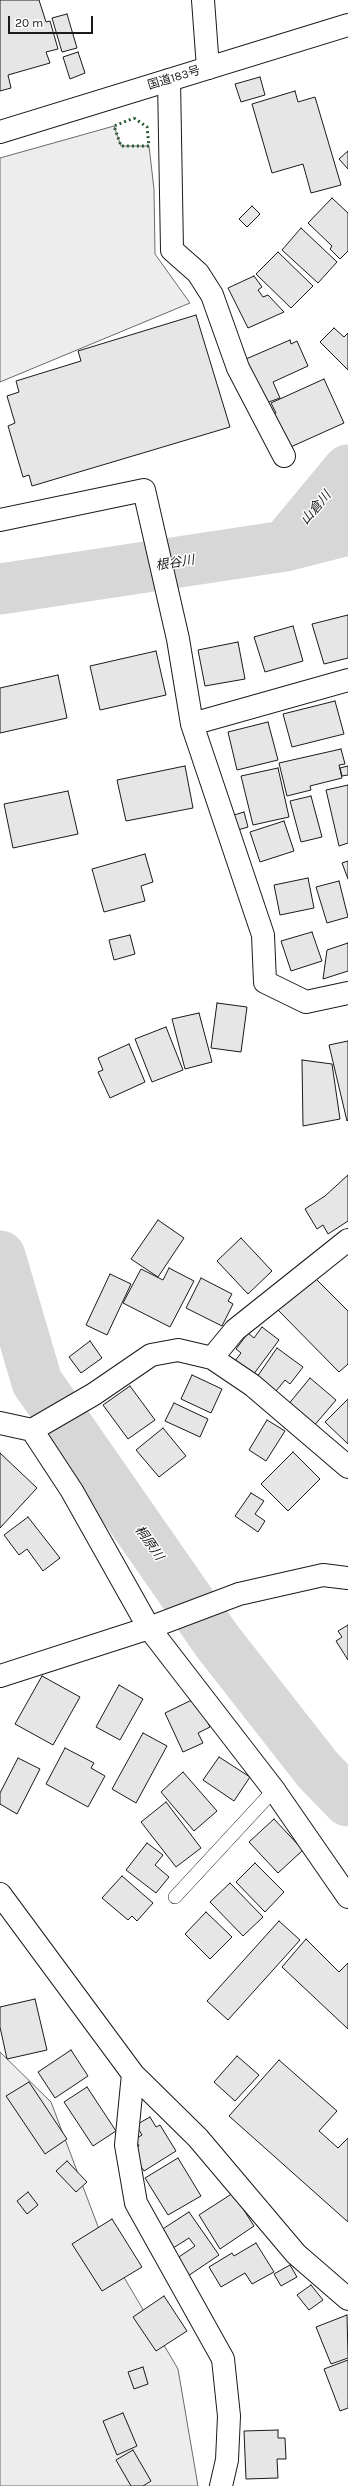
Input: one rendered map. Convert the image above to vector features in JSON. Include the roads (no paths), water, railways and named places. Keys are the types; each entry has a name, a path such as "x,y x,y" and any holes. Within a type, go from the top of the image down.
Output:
{"main road":[{"path":"203,0 208,68"},
{"name":"国道183号","path":"0,132 348,25"},
{"path":"169,80 172,250 198,273 212,295 238,368 284,456"},
{"path":"0,520 144,490 178,639 192,724 263,935 265,982 306,1002 348,993"},
{"path":"192,724 348,680"},
{"path":"212,1358 235,1330 348,1240"},
{"path":"0,1423 36,1428 94,1394 151,1354 178,1350 212,1358 252,1385 348,1467"},
{"path":"36,1428 72,1491 156,1625 274,1790 348,1897"},
{"path":"0,1676 156,1625 240,1594 323,1575 348,1578"},
{"path":"0,1894 133,2074 198,2138 296,2254 348,2299"},
{"path":"133,2074 126,2146 136,2203 223,2359 229,2416 227,2460 221,2486"}],"lane":[{"path":"175,1897 274,1790"}],"waterway":[{"name":"山倉川","path":"285,546 348,470"},
{"name":"根谷川","path":"0,589 285,546 348,530"},
{"name":"桐原川","path":"0,1256 37,1382 217,1641 318,1770 348,1801"}]}
